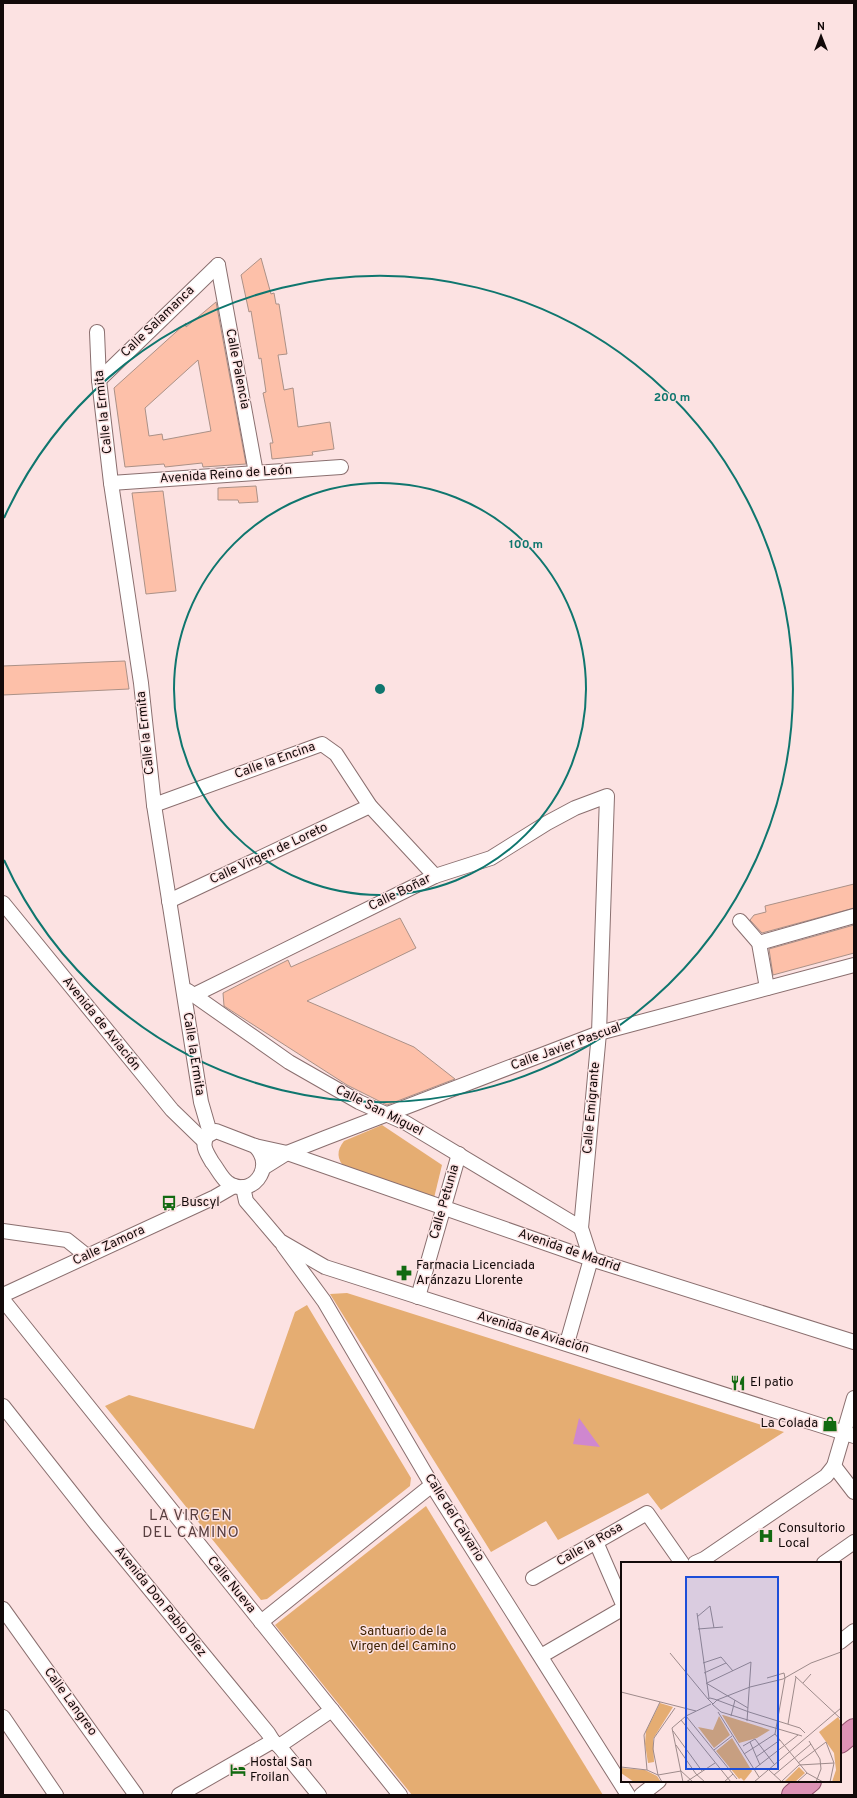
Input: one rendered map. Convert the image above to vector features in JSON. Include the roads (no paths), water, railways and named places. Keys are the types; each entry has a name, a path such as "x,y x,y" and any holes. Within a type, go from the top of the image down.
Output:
{"highway":[{"path":"841,1741 854,1730"},
{"path":"841,1755 854,1745"},
{"path":"777,1795 793,1782"},
{"path":"793,1795 809,1782"}],"street":[{"name":"Calle Salamanca","path":"99,380 218,265"},
{"name":"Calle Palencia","path":"218,265 256,473"},
{"name":"Calle la Ermita","path":"97,332 99,380 112,484 141,683 154,805 169,901 188,991 201,1102 207,1137"},
{"name":"Avenida Reino de León","path":"112,484 341,466"},
{"name":"Calle la Encina","path":"154,805 322,744 336,754 370,806 435,876"},
{"name":"Calle Boñar","path":"188,991 435,876 491,858 547,823 575,808 607,796"},
{"name":"Calle Emigrante","path":"590,1259 581,1228 599,1032 607,796"},
{"name":"Calle Virgen de Loreto","path":"169,901 370,806"},
{"name":"Avenida de Aviación","path":"3,903 172,1110 207,1137"},
{"path":"759,943 854,916"},
{"path":"740,921 759,943 767,988"},
{"name":"Calle Javier Pascual","path":"263,1168 287,1153 599,1032 854,965"},
{"name":"Calle San Miguel","path":"188,991 289,1062 360,1102 406,1123 581,1228"},
{"path":"255,1146 262,1155 263,1168 258,1180 252,1184 238,1186 222,1177 205,1149 207,1137 220,1131 255,1146 287,1153"},
{"name":"Avenida de Madrid","path":"287,1153 443,1209 590,1259 854,1342"},
{"name":"Calle Petunia","path":"418,1297 459,1154"},
{"path":"215,1197 222,1177"},
{"name":"Avenida de Aviación","path":"238,1186 246,1201 280,1241 325,1267 567,1343 849,1435"},
{"name":"Calle Zamora","path":"3,1296 238,1186"},
{"path":"3,1231 67,1240 87,1256"},
{"name":"Calle del Calvario","path":"280,1241 324,1301 432,1485 628,1795"},
{"path":"567,1343 590,1259"},
{"name":"Calle Nueva","path":"3,1300 400,1795"},
{"path":"697,1562 704,1559 826,1476 834,1466 849,1435 854,1398"},
{"name":"Avenida Don Pablo Díez","path":"3,1406 97,1525 319,1795"},
{"path":"834,1466 854,1492"},
{"path":"261,1622 432,1485"},
{"name":"Calle la Rosa","path":"533,1578 647,1513 681,1562"},
{"path":"596,1542 621,1600"},
{"path":"825,1562 854,1542"},
{"name":"Calle Langreo","path":"3,1609 136,1795"},
{"path":"541,1656 621,1610"},
{"path":"841,1641 854,1631"},
{"path":"179,1795 276,1744 332,1710"},
{"path":"3,1717 56,1795"},
{"path":"641,1795 658,1782"}],"place":[{"name":"Buscyl","path":"169,1203"},
{"name":"Farmacia Licenciada Aránzazu Llorente","path":"404,1273"},
{"name":"El patio","path":"738,1383"},
{"name":"La Colada","path":"830,1424"},
{"name":"Consultorio Local","path":"766,1536"},
{"name":"Hostal San Froilan","path":"238,1770"}],"district":[{"name":"LA VIRGEN DEL CAMINO","path":"191,1524"}],"park label":[{"name":"Santuario de la Virgen del Camino","path":"403,1640"}]}
